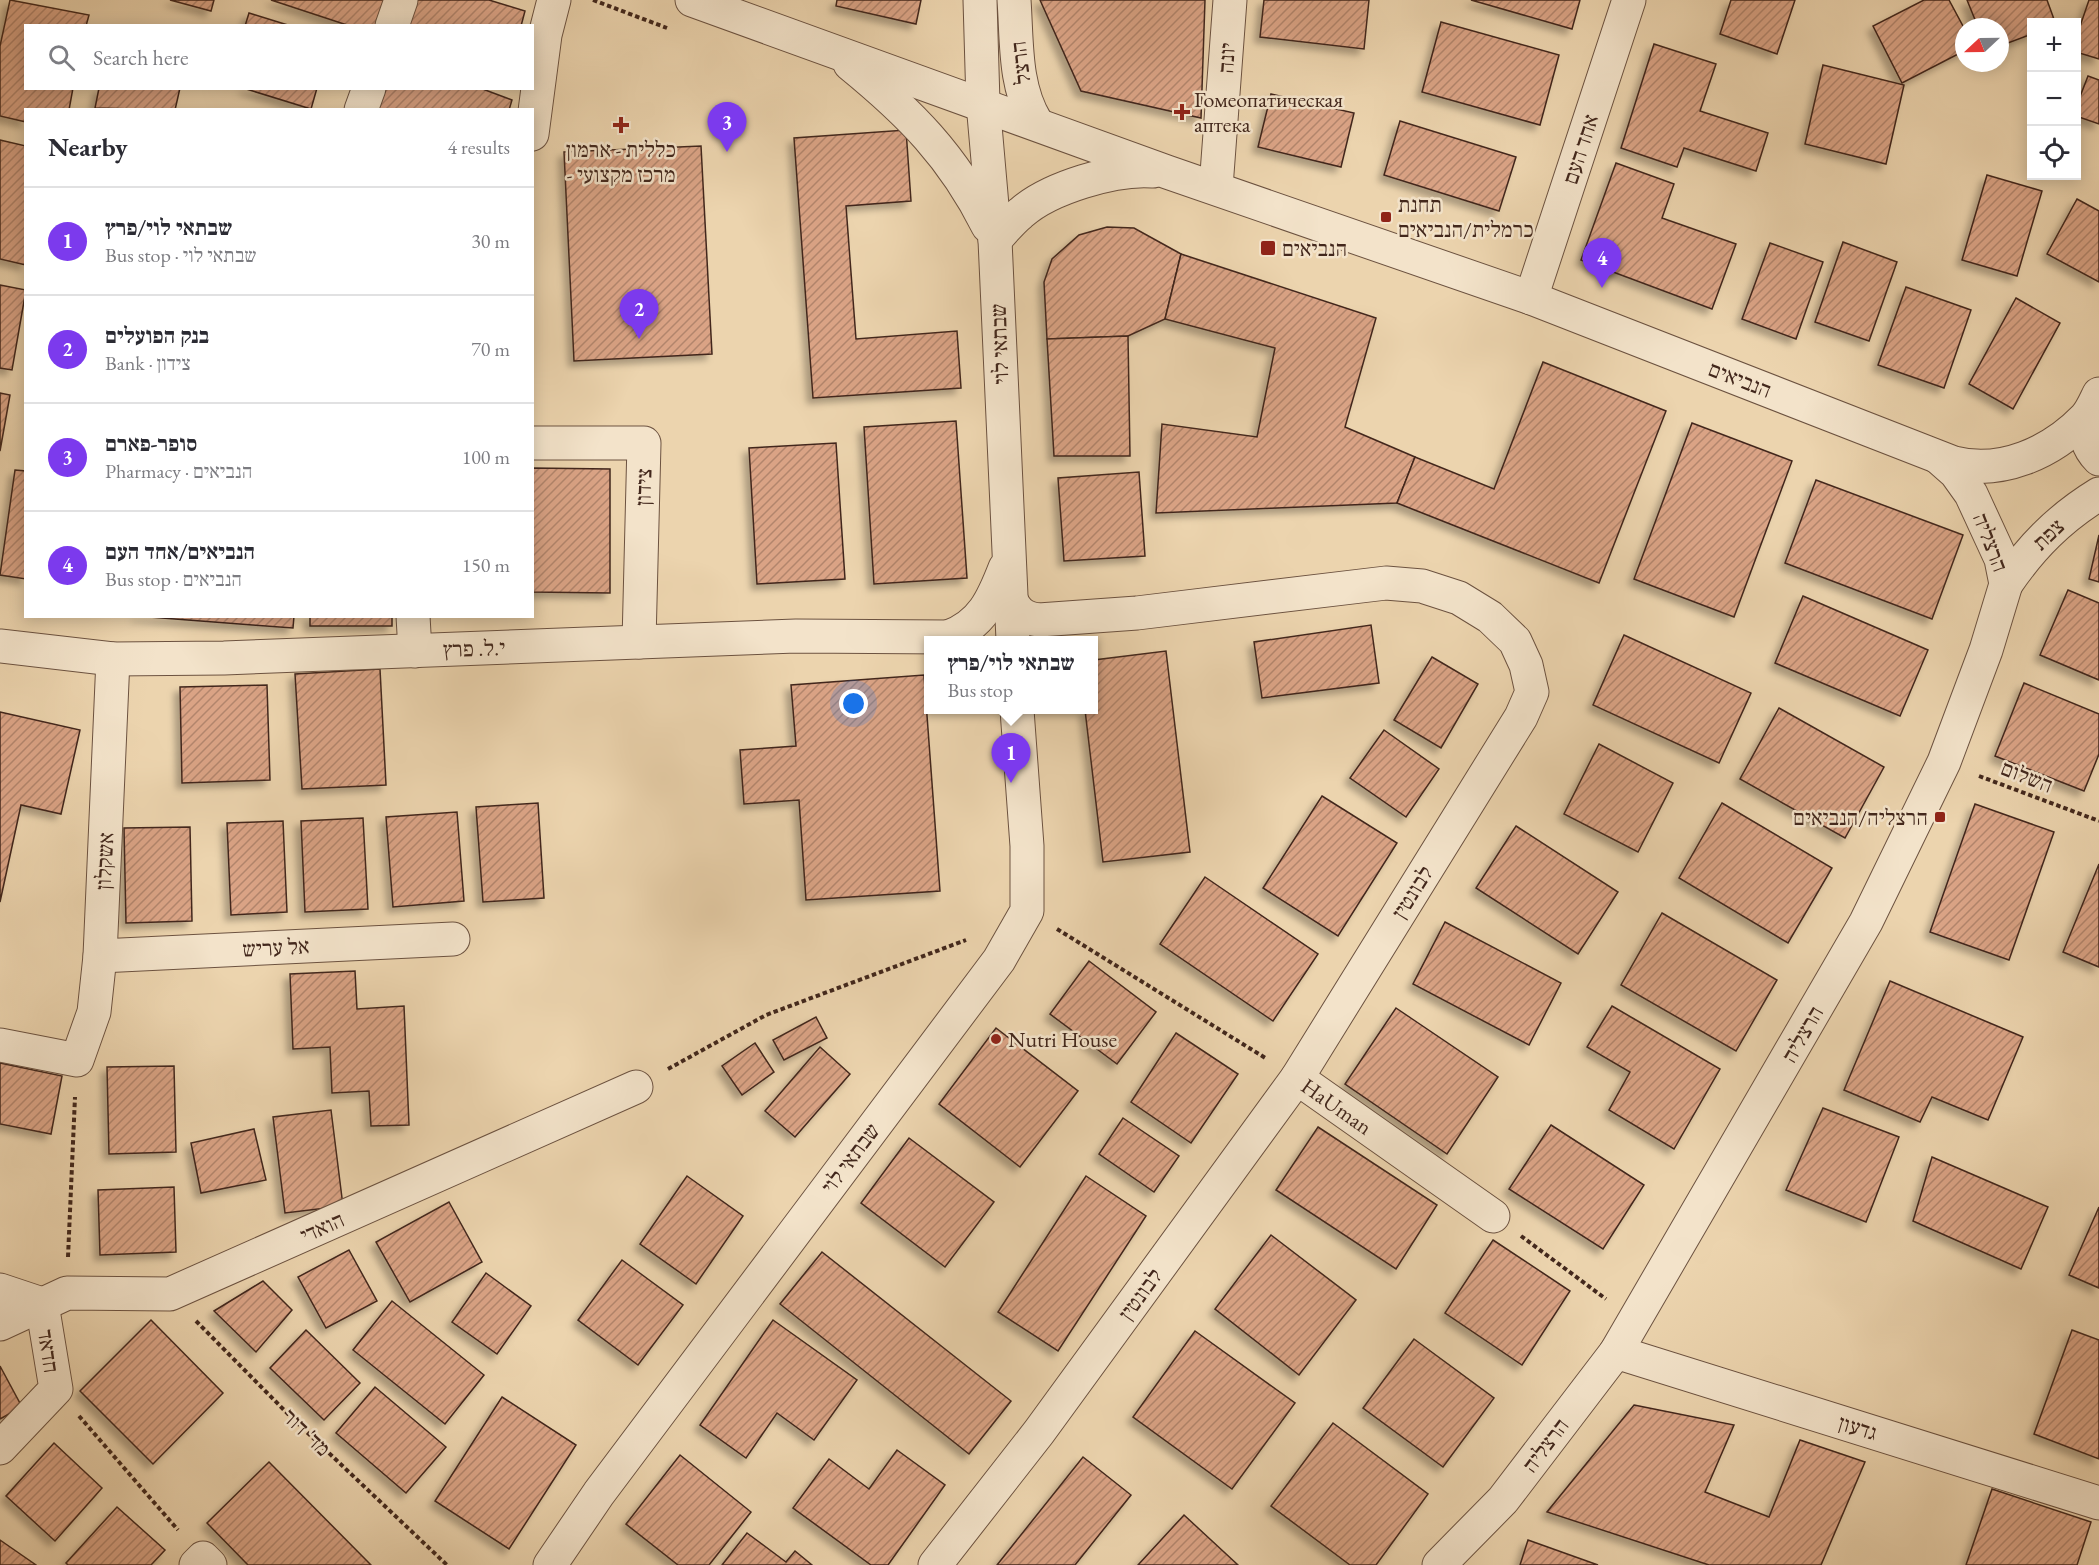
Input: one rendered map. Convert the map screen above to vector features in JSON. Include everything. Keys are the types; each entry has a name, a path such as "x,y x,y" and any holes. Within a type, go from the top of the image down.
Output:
{"street":[{"path":"393,24 401,0"},
{"path":"534,119 544,44 554,0"},
{"name":"הנביאים","path":"692,0 1036,122 1167,172 1216,187 1531,298 1935,455 1974,468 2011,464 2051,443 2092,406"},
{"name":"שבתאי לוי","path":"980,0 983,103 995,240 1013,636"},
{"name":"הרצל","path":"1014,0 1020,73 1028,109 1036,122"},
{"name":"יונה","path":"1216,187 1230,0"},
{"name":"אחד העם","path":"1531,298 1629,0"},
{"name":"הנביאים","path":"832,50 894,102 936,144 969,189 995,240"},
{"path":"362,108 368,90"},
{"path":"995,240 1022,211 1060,191 1110,175 1146,170 1167,172"},
{"path":"2092,406 2085,436 2092,452 2099,459"},
{"name":"צידון","path":"534,443 645,443 639,642"},
{"name":"הרצליה","path":"1439,1565 1503,1500 1616,1352 1866,922 1944,762 1986,650 2006,584 2001,559 1971,494 1956,473 1935,455"},
{"name":"צפת","path":"2006,584 2026,555 2042,538 2061,520 2099,494"},
{"name":"י.ל. פרץ","path":"959,636 986,610 1008,560"},
{"name":"לבונטין","path":"935,1565 1039,1432 1297,1078 1521,717 1532,692 1526,665 1515,641 1490,617 1459,598 1422,586 1386,584 1137,613 1039,620 1028,619 1020,614 1009,594"},
{"path":"413,618 415,651"},
{"name":"י.ל. פרץ","path":"0,646 113,659 224,658 796,636 924,638"},
{"name":"אשקלון","path":"77,1060 94,1011 100,956 113,659"},
{"name":"שבתאי לוי","path":"550,1565 613,1474 999,960 1027,911 1027,846 1016,714"},
{"name":"אל עריש","path":"100,956 453,939"},
{"path":"0,1045 77,1060"},
{"name":"HaUman","path":"1297,1078 1493,1216"},
{"name":"הואדי","path":"0,1324 54,1298 170,1294 636,1087"},
{"path":"0,1290 54,1298"},
{"name":"חדאד","path":"0,1448 56,1389 54,1298"},
{"name":"גדעון","path":"1616,1352 2099,1503"}],"path":[{"name":"השלום","path":"1944,762 2099,821"},
{"name":"HaUman","path":"1027,911 1297,1078"},
{"path":"636,1087 766,1015 975,937"},
{"path":"54,1298 77,1060"},
{"path":"1493,1216 1635,1320"},
{"name":"מד' דור","path":"170,1294 292,1418 447,1565"},
{"path":"56,1389 203,1563"}],"building":[{"path":"10,0 89,15 87,24 24,24 24,90 73,90 69,108 24,108 24,122 0,116 0,46"},
{"path":"170,0 214,0 211,11"},
{"path":"271,0 384,0 377,24 344,24"},
{"path":"415,0 489,0 525,11 522,24 408,24"},
{"path":"837,0 921,0 916,24 836,6"},
{"path":"1040,0 1205,0 1201,118 1081,91"},
{"path":"1264,0 1369,0 1364,49 1260,37"},
{"path":"1471,0 1580,0 1572,29"},
{"path":"1731,0 1795,0 1777,54 1720,34"},
{"path":"1924,0 1949,0 1959,18 1955,18 1955,56 1902,83 1873,26"},
{"path":"1967,0 2047,0 2054,18 2027,18 2027,36 2009,43 2009,18 1974,18"},
{"path":"2089,0 2099,0 2099,59 2081,54 2081,23"},
{"path":"249,13 285,24 246,24"},
{"path":"1441,22 1559,55 1540,125 1422,92"},
{"path":"1654,44 1716,64 1700,111 1768,133 1756,171 1684,148 1677,167 1621,148"},
{"path":"1823,65 1904,85 1886,164 1805,144"},
{"path":"2088,76 2099,80 2099,124 2081,118 2081,94"},
{"path":"99,90 180,90 175,108 95,108"},
{"path":"249,90 316,90 311,108"},
{"path":"385,90 485,90 512,100 510,108 379,108"},
{"path":"1271,94 1354,113 1341,167 1258,147"},
{"path":"1400,121 1516,157 1499,211 1384,175"},
{"path":"906,130 911,201 846,206 856,339 957,331 961,388 813,398 794,138"},
{"path":"0,140 24,146 24,265 0,259"},
{"path":"701,146 712,354 574,361 564,152"},
{"path":"1616,163 1674,184 1662,218 1736,244 1712,309 1581,260"},
{"path":"1987,175 2042,191 2017,276 1962,260"},
{"path":"2077,199 2099,211 2099,282 2047,254"},
{"path":"1107,227 1134,228 1181,254 1165,319 1128,336 1047,339 1044,282 1052,259 1079,235"},
{"path":"1843,242 1897,262 1869,341 1815,322"},
{"path":"1770,243 1823,262 1796,339 1742,319"},
{"path":"1181,254 1376,318 1345,427 1415,457 1397,503 1156,513 1162,424 1257,437 1275,348 1165,319"},
{"path":"0,285 24,290 24,301 12,370 0,368"},
{"path":"1906,287 1971,310 1944,388 1878,365"},
{"path":"2016,298 2060,323 2013,409 1969,384"},
{"path":"1128,336 1130,456 1054,456 1047,339"},
{"path":"1543,362 1666,411 1599,583 1397,503 1415,457 1494,489"},
{"path":"0,393 10,395 0,451"},
{"path":"956,421 967,578 874,584 864,427"},
{"path":"1692,423 1792,461 1734,617 1634,579"},
{"path":"836,443 845,579 757,584 749,448"},
{"path":"534,468 610,469 610,593 534,592"},
{"path":"15,470 24,471 24,579 0,575"},
{"path":"1139,472 1145,556 1064,561 1058,478"},
{"path":"1816,480 1963,535 1932,619 1785,563"},
{"path":"2099,535 2099,582 2089,579"},
{"path":"2068,590 2099,603 2099,680 2040,655"},
{"path":"1803,596 1928,650 1900,716 1775,663"},
{"path":"162,618 294,618 293,628"},
{"path":"310,618 392,618 392,626 310,626"},
{"path":"1371,625 1379,683 1262,698 1254,642"},
{"path":"1624,635 1751,693 1719,763 1593,705"},
{"path":"1166,651 1190,852 1103,862 1085,714 1098,714 1098,660"},
{"path":"1432,657 1478,684 1441,748 1394,720"},
{"path":"380,669 386,785 302,789 295,674"},
{"path":"924,675 924,714 927,714 940,891 806,900 799,800 744,804 740,750 796,746 791,685"},
{"path":"2024,683 2099,714 2099,754 2084,791 1995,756"},
{"path":"267,685 270,780 182,783 180,687"},
{"path":"1779,708 1884,767 1845,838 1740,779"},
{"path":"0,712 80,730 61,814 21,805 0,902"},
{"path":"1384,730 1439,769 1406,817 1350,778"},
{"path":"1599,744 1673,783 1638,852 1564,814"},
{"path":"1322,796 1397,843 1338,936 1263,888"},
{"path":"538,803 544,898 483,902 476,807"},
{"path":"1722,803 1832,868 1788,943 1679,878"},
{"path":"1975,804 2054,832 2009,960 1930,932"},
{"path":"457,812 464,901 393,907 386,817"},
{"path":"363,818 368,909 305,912 301,821"},
{"path":"283,821 287,912 231,915 227,823"},
{"path":"1516,826 1618,892 1578,954 1476,888"},
{"path":"190,827 192,921 126,923 124,828"},
{"path":"2099,864 2099,967 2063,952"},
{"path":"1205,877 1318,954 1273,1021 1160,944"},
{"path":"1662,913 1777,980 1736,1051 1621,985"},
{"path":"1445,922 1561,983 1529,1045 1413,984"},
{"path":"1089,961 1156,1012 1117,1064 1050,1014"},
{"path":"355,971 357,1009 404,1006 409,1125 371,1126 369,1091 332,1093 330,1047 293,1049 290,974"},
{"path":"1890,981 2023,1037 1988,1120 1932,1097 1920,1122 1844,1090"},
{"path":"1612,1006 1720,1069 1674,1149 1609,1110 1630,1072 1587,1047"},
{"path":"1396,1008 1498,1077 1447,1154 1345,1084"},
{"path":"816,1017 827,1038 784,1060 773,1040"},
{"path":"996,1028 1078,1091 1020,1167 939,1104"},
{"path":"1176,1033 1238,1074 1191,1143 1131,1102"},
{"path":"755,1043 774,1072 742,1095 722,1066"},
{"path":"820,1047 850,1074 795,1137 765,1111"},
{"path":"0,1063 62,1076 51,1134 0,1124"},
{"path":"174,1066 176,1152 109,1154 107,1067"},
{"path":"1823,1108 1899,1137 1866,1222 1786,1190"},
{"path":"331,1110 343,1206 285,1213 273,1117"},
{"path":"1123,1118 1179,1156 1154,1192 1099,1154"},
{"path":"1551,1125 1644,1185 1603,1249 1509,1189"},
{"path":"1318,1127 1437,1205 1396,1269 1276,1190"},
{"path":"254,1129 266,1180 201,1193 191,1143"},
{"path":"909,1138 994,1202 945,1267 861,1203"},
{"path":"1932,1157 2048,1207 2021,1269 1913,1221"},
{"path":"687,1176 743,1216 696,1284 640,1244"},
{"path":"1086,1176 1146,1216 1058,1351 998,1312"},
{"path":"174,1187 176,1252 100,1255 98,1190"},
{"path":"449,1202 482,1262 410,1302 376,1242"},
{"path":"2099,1207 2099,1288 2069,1275"},
{"path":"1271,1235 1356,1300 1299,1375 1215,1309"},
{"path":"1493,1240 1570,1291 1522,1365 1445,1313"},
{"path":"349,1250 377,1301 326,1328 298,1277"},
{"path":"822,1252 1011,1401 969,1454 780,1304"},
{"path":"622,1260 683,1305 638,1365 578,1320"},
{"path":"486,1273 531,1306 497,1354 452,1322"},
{"path":"263,1281 292,1310 256,1352 214,1311"},
{"path":"392,1301 484,1375 445,1424 353,1350"},
{"path":"151,1320 223,1393 153,1464 80,1391"},
{"path":"773,1320 857,1380 814,1440 777,1413 746,1458 700,1425"},
{"path":"306,1330 360,1383 324,1420 270,1368"},
{"path":"2072,1330 2099,1340 2099,1459 2034,1434"},
{"path":"1195,1331 1295,1403 1232,1489 1133,1417"},
{"path":"1414,1339 1494,1398 1443,1467 1363,1408"},
{"path":"0,1366 22,1407 0,1419"},
{"path":"375,1387 446,1447 406,1493 336,1433"},
{"path":"502,1397 576,1445 509,1549 435,1501"},
{"path":"1634,1405 1734,1425 1705,1492 1769,1517 1800,1440 1865,1462 1821,1565 1709,1565 1547,1512"},
{"path":"1333,1423 1428,1494 1376,1565 1350,1565 1271,1506"},
{"path":"54,1443 102,1488 55,1541 6,1496"},
{"path":"897,1450 945,1485 888,1565 871,1565 793,1508 829,1459 869,1489"},
{"path":"680,1455 751,1512 709,1565 678,1565 626,1524"},
{"path":"1083,1457 1131,1495 1075,1565 997,1565"},
{"path":"269,1462 371,1565 248,1565 207,1523"},
{"path":"1992,1489 2091,1522 2077,1565 1966,1565"},
{"path":"117,1507 165,1550 151,1565 68,1565 66,1563"},
{"path":"1184,1515 1238,1565 1138,1565"},
{"path":"747,1533 786,1562 795,1551 812,1565 722,1565"},
{"path":"0,1540 36,1565 0,1565"},
{"path":"1528,1540 1598,1565 1520,1565"}],"place":[{"name":"Гомеопатическая аптека","path":"1182,112"},
{"name":"כללית - ארמון - מרכז מקצועי","path":"621,125"},
{"name":"סופר-פארם","path":"727,152"},
{"name":"תחנת כרמלית/הנביאים","path":"1386,217"},
{"name":"הנביאים","path":"1268,248"},
{"name":"הנביאים/אחד העם","path":"1602,288"},
{"name":"בנק הפועלים","path":"639,339"},
{"name":"שבתאי לוי/פרץ","path":"1011,783"},
{"name":"הרצליה/הנביאים","path":"1940,817"},
{"name":"Nutri House","path":"996,1039"}]}
